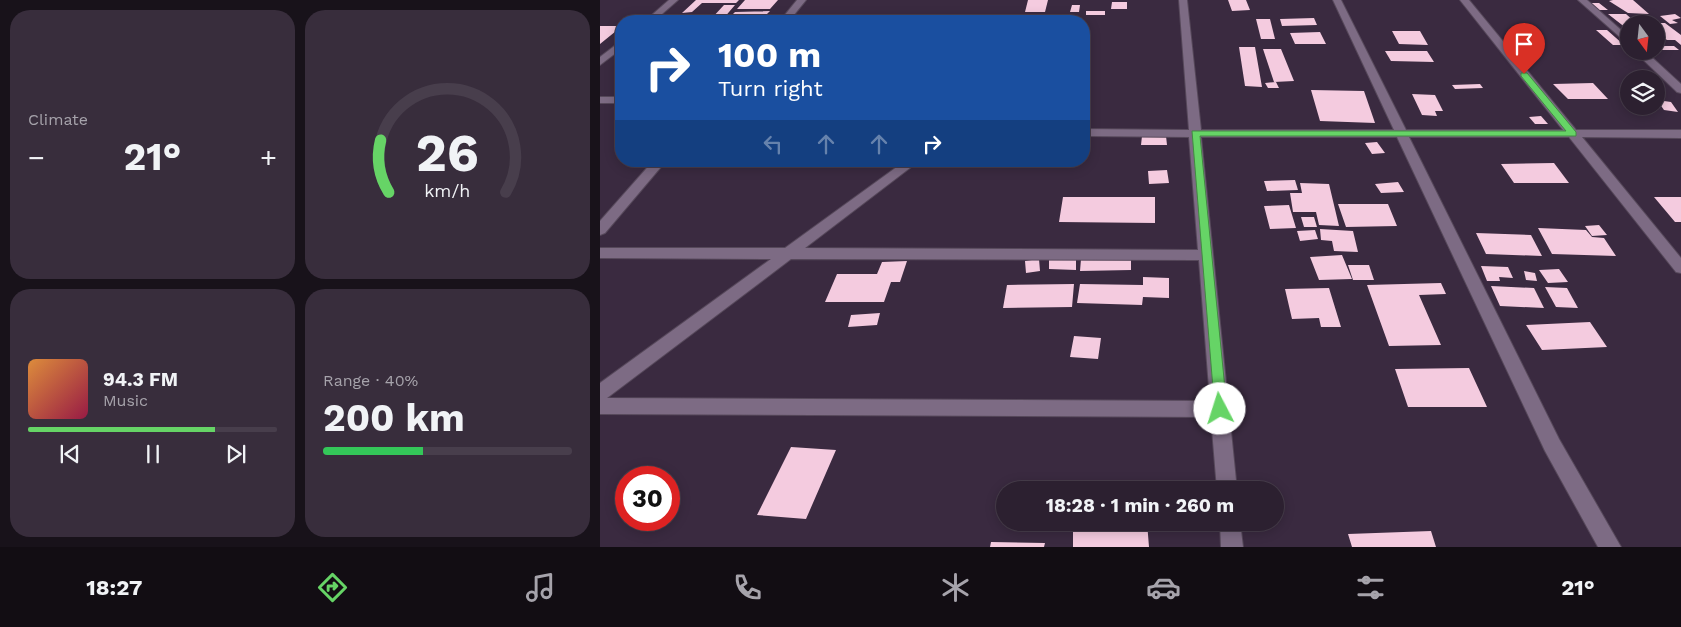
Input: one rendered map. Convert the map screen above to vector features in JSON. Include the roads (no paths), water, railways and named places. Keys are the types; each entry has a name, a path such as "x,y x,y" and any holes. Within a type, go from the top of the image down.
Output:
{"street":[{"path":"656,15 674,0"},
{"path":"789,15 802,0"},
{"path":"1183,0 1226,481"},
{"path":"1337,0 1552,444 1610,547"},
{"path":"1464,0 1681,268"},
{"path":"1582,0 1620,34"},
{"path":"600,62 615,49"},
{"path":"1648,60 1681,90"},
{"path":"600,100 615,100"},
{"path":"1090,133 1681,134"},
{"path":"600,230 655,167"},
{"path":"600,394 905,167"},
{"path":"600,253 1206,255"},
{"path":"600,406 1220,409"},
{"path":"1231,531 1232,547"}]}
